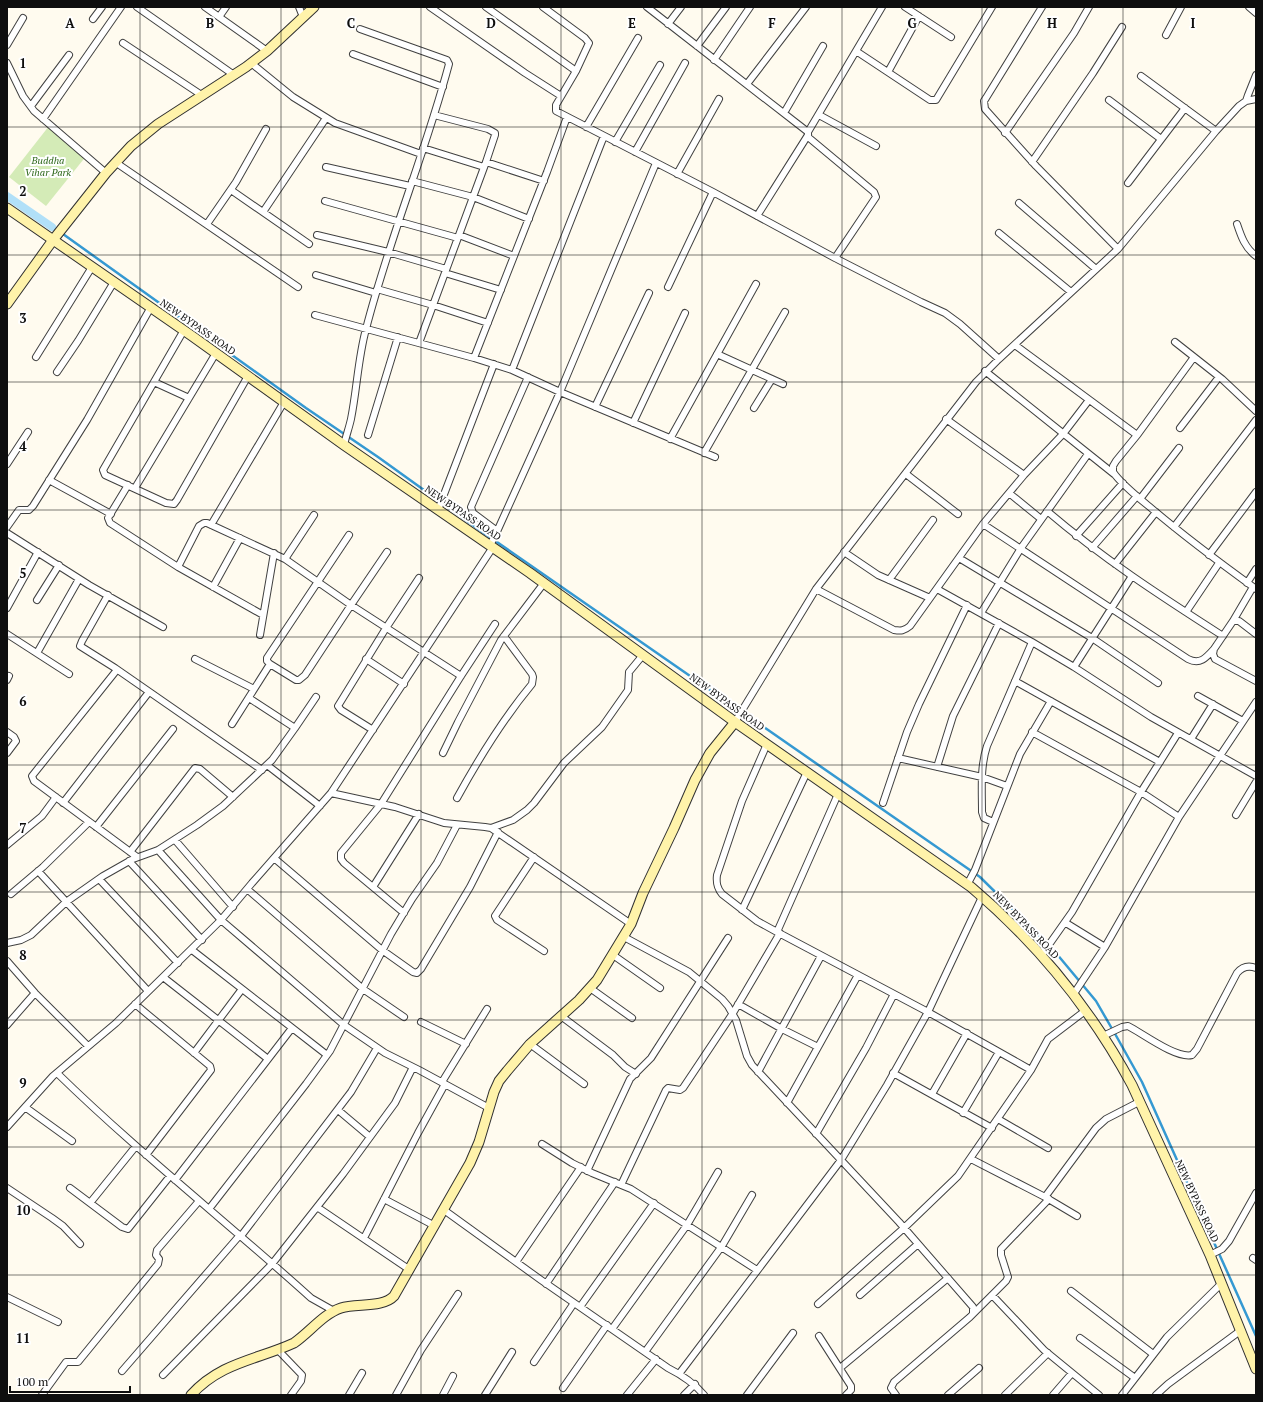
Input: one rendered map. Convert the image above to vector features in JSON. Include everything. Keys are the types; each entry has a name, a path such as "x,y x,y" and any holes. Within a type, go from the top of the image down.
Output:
{"main road":[{"path":"7,304 53,240 115,162 145,134 234,75 267,51 314,7"},
{"name":"NEW BYPASS ROAD","path":"7,208 184,330 284,402 493,540 544,583 643,655 737,718 767,744 838,794 969,881 982,897 1043,953 1103,1036 1122,1066 1213,1254 1221,1284 1256,1369"},
{"path":"191,1395 204,1383 226,1368 294,1343 303,1337 327,1315 334,1311 346,1306 379,1303 391,1299 410,1270 475,1152 494,1092 499,1081 530,1044 597,980 631,924 695,780 710,753 737,718"}],"street":[{"path":"93,19 102,7"},
{"path":"43,119 121,7"},
{"path":"137,7 234,75"},
{"path":"205,7 267,51"},
{"path":"219,17 226,7"},
{"path":"299,7 303,17"},
{"path":"430,7 525,73 562,96"},
{"path":"486,7 576,71"},
{"path":"543,7 588,40 589,43 556,108 556,111 713,192 835,258 945,313 960,324 999,359"},
{"path":"647,7 784,113 808,133 808,137 874,192 876,196 835,258"},
{"path":"668,24 681,7"},
{"path":"697,46 726,7"},
{"path":"714,60 750,7"},
{"path":"747,84 806,7"},
{"path":"757,216 882,7"},
{"path":"905,7 952,37"},
{"path":"856,51 930,100 936,100 992,7"},
{"path":"1042,7 984,101 985,109 1032,162 1118,249"},
{"path":"1006,133 1074,33 1088,9 1080,7"},
{"path":"1166,35 1182,7"},
{"path":"1249,7 1256,13"},
{"path":"888,72 919,16"},
{"path":"7,45 23,18"},
{"path":"1032,162 1093,73 1122,27"},
{"path":"345,441 366,328 376,291 434,115 449,64 448,61 360,29"},
{"path":"586,127 638,38"},
{"path":"123,43 203,96"},
{"path":"784,113 823,46"},
{"path":"353,54 443,87"},
{"path":"31,106 69,55"},
{"path":"7,63 23,96 31,106 43,119 106,173"},
{"path":"251,63 284,90 326,118 354,131 422,151 485,165 544,181"},
{"path":"635,152 685,63"},
{"path":"614,142 660,65"},
{"path":"1246,101 1256,75"},
{"path":"1141,76 1216,131"},
{"path":"677,174 719,98"},
{"path":"737,718 816,589 906,474 946,419 985,371 1118,249 1216,131 1239,106 1246,101 1256,99"},
{"path":"1109,100 1161,139"},
{"path":"1128,183 1184,108"},
{"path":"419,343 485,165 495,133 488,129 434,115"},
{"path":"818,115 876,146"},
{"path":"474,358 544,181 567,117"},
{"path":"263,212 326,118"},
{"path":"207,224 231,190 266,129"},
{"path":"512,370 604,136"},
{"path":"115,162 298,287"},
{"path":"7,1128 57,1073 135,1004 202,940 233,907 331,793 404,684 493,540 560,392 656,163"},
{"path":"326,167 411,183 473,197 529,219"},
{"path":"231,190 309,244"},
{"path":"668,287 713,192"},
{"path":"325,201 458,236 514,256"},
{"path":"1019,203 1096,269"},
{"path":"1236,224 1243,241 1256,256"},
{"path":"999,233 1071,292"},
{"path":"317,235 388,252 501,290"},
{"path":"36,358 92,267"},
{"path":"316,275 433,305 488,322"},
{"path":"57,372 78,342 114,282"},
{"path":"670,439 756,284"},
{"path":"596,407 649,293"},
{"path":"7,528 19,510 31,508 50,480 87,420 151,307"},
{"path":"704,453 785,312"},
{"path":"633,423 685,313"},
{"path":"315,315 474,358 512,370 560,392 715,457"},
{"path":"184,330 103,470 105,475 166,503 174,504 248,376"},
{"path":"368,435 398,337"},
{"path":"1175,342 1219,376 1256,411"},
{"path":"1015,345 1137,435"},
{"path":"135,488 216,353"},
{"path":"717,354 783,384"},
{"path":"1114,475 1112,470 1116,461 1137,435 1194,357"},
{"path":"441,505 494,364"},
{"path":"983,524 1192,662 1202,661 1214,649 1254,588 1219,563 1174,527 1114,475 985,371"},
{"path":"1180,428 1219,376"},
{"path":"493,540 473,513 471,506 528,377"},
{"path":"754,408 772,379"},
{"path":"154,382 189,398"},
{"path":"816,589 894,630 905,630 910,626 983,524 1024,475 1063,434 1088,400"},
{"path":"210,525 284,402"},
{"path":"946,419 1024,475"},
{"path":"1174,527 1256,420"},
{"path":"7,464 28,432"},
{"path":"1092,548 1139,497 1179,448"},
{"path":"981,613 1021,548 1088,454"},
{"path":"906,474 958,514"},
{"path":"50,480 111,514"},
{"path":"1076,536 1123,483"},
{"path":"128,485 108,518 110,523 212,587 263,615"},
{"path":"1209,555 1256,492"},
{"path":"1009,493 1041,519"},
{"path":"1047,511 1092,548 1223,636"},
{"path":"1115,564 1156,512"},
{"path":"285,559 314,514"},
{"path":"889,580 933,520"},
{"path":"178,566 199,526 204,523 210,525 285,559 351,605 461,676"},
{"path":"7,533 58,566 163,627"},
{"path":"349,535 267,658 267,662 296,680 302,679 387,552"},
{"path":"212,587 240,538"},
{"path":"7,608 38,552"},
{"path":"844,552 871,571 930,598"},
{"path":"260,635 274,553"},
{"path":"959,558 1092,638 1158,683"},
{"path":"1186,612 1219,563"},
{"path":"37,600 58,566"},
{"path":"1247,583 1256,569"},
{"path":"1074,667 1132,576"},
{"path":"37,653 80,578"},
{"path":"373,730 338,708 339,703 419,578"},
{"path":"443,754 458,722 504,636 544,583"},
{"path":"937,589 1074,667 1178,733 1256,776"},
{"path":"108,595 80,646 264,767 320,806"},
{"path":"883,803 898,758 919,704 967,605"},
{"path":"1233,621 1238,621 1256,634"},
{"path":"937,767 953,716 999,623"},
{"path":"404,913 344,863 340,857 343,851 381,804 495,624"},
{"path":"7,634 69,674"},
{"path":"457,798 480,756 511,710 532,684 532,674 504,636"},
{"path":"993,822 983,816 983,759 987,746 1032,642"},
{"path":"1214,649 1213,654 1215,659 1256,681"},
{"path":"491,828 513,820 527,810 564,763 602,727 628,690 629,672 643,655"},
{"path":"195,659 254,689"},
{"path":"366,659 404,684"},
{"path":"232,724 270,664"},
{"path":"115,668 115,672 32,776 34,781 137,857"},
{"path":"1015,681 1160,762"},
{"path":"63,803 149,692"},
{"path":"1198,696 1243,722"},
{"path":"7,944 21,940 31,934 66,902 98,878 137,857 158,850 197,826 233,797 264,767 295,728 316,697"},
{"path":"249,698 295,728"},
{"path":"969,881 975,870 1020,754 1051,701"},
{"path":"1073,994 1080,986 1105,947 1179,817 1256,702"},
{"path":"1191,739 1213,704"},
{"path":"96,828 173,729"},
{"path":"7,732 14,737 16,741 7,753"},
{"path":"1032,732 1141,792 1179,817"},
{"path":"1043,953 1066,922 1141,792 1178,733"},
{"path":"767,744 742,801 716,875 719,890 757,921 967,1033 1031,1070"},
{"path":"898,758 982,777 1007,786"},
{"path":"130,852 195,768 200,769 233,797"},
{"path":"742,910 807,772"},
{"path":"1236,815 1256,782"},
{"path":"331,793 419,814 444,823 485,826 491,828 631,924"},
{"path":"546,1284 618,1183 666,1090 668,1088 680,1090 683,1088 733,1013 778,932 838,794"},
{"path":"7,845 42,816 56,797"},
{"path":"373,887 419,814"},
{"path":"11,894 38,871 89,822"},
{"path":"210,1209 327,1055 363,989 382,950 437,863 457,825"},
{"path":"274,858 382,950 413,972 417,973 470,887 498,832"},
{"path":"175,840 233,907"},
{"path":"158,850 221,920 344,1025 377,1048 489,1108"},
{"path":"534,857 495,916 497,920 544,951"},
{"path":"129,861 202,940"},
{"path":"38,871 148,991"},
{"path":"98,878 178,963"},
{"path":"247,889 363,989 404,1017"},
{"path":"679,1374 841,1160 928,1012 982,897"},
{"path":"1066,922 1105,947"},
{"path":"624,936 674,963 722,999 733,1013 747,1056 752,1065 904,1228 973,1307 973,1314"},
{"path":"587,1171 630,1079 651,1058 728,938"},
{"path":"192,950 327,1055"},
{"path":"613,955 660,988"},
{"path":"758,1072 822,956"},
{"path":"7,962 35,993 88,1046"},
{"path":"1103,1036 1122,1027 1128,1026 1166,1048 1185,1056 1192,1055 1197,1049 1237,973 1240,969 1246,966 1256,968"},
{"path":"787,1103 858,975"},
{"path":"163,977 268,1059"},
{"path":"590,988 632,1018"},
{"path":"194,1053 242,990"},
{"path":"7,1025 35,993"},
{"path":"816,1134 866,1048 894,994"},
{"path":"135,1004 211,1068 210,1073 146,1154"},
{"path":"738,1004 818,1047"},
{"path":"364,1238 426,1116 466,1044 488,1009"},
{"path":"818,1304 953,1183 971,1160 1031,1070 1048,1039 1085,1011"},
{"path":"561,1016 636,1074"},
{"path":"421,1022 466,1044"},
{"path":"70,1188 122,1227 128,1229 173,1178 292,1028"},
{"path":"932,1094 967,1033"},
{"path":"530,1044 584,1084"},
{"path":"122,1371 240,1235 356,1086 377,1048"},
{"path":"963,1113 1000,1052"},
{"path":"163,1375 272,1264 395,1103 413,1067"},
{"path":"57,1073 136,1146 311,1298 334,1311"},
{"path":"893,1073 992,1128"},
{"path":"896,1395 892,1388 894,1382 973,1314 1004,1284 1008,1277 1001,1255 1001,1249 1047,1198 1096,1128 1106,1119 1139,1102"},
{"path":"25,1107 72,1141"},
{"path":"338,1110 370,1137"},
{"path":"998,1119 1048,1148"},
{"path":"542,1144 587,1171 631,1189 686,1225 722,1246 757,1270"},
{"path":"90,1203 136,1146"},
{"path":"971,1160 1047,1198 1077,1216"},
{"path":"516,1262 581,1167"},
{"path":"563,1388 686,1225 718,1172"},
{"path":"7,1188 63,1226 80,1244"},
{"path":"1213,1254 1222,1249 1229,1241 1256,1193"},
{"path":"645,1352 722,1246 752,1195"},
{"path":"384,1199 435,1226"},
{"path":"42,1395 66,1362 78,1362 158,1264 157,1250 199,1200"},
{"path":"534,1362 654,1203"},
{"path":"317,1207 410,1270"},
{"path":"444,1210 546,1284 645,1352 695,1384 704,1395"},
{"path":"860,1295 918,1244"},
{"path":"840,1368 948,1278"},
{"path":"1122,1395 1153,1354 1186,1318 1221,1284"},
{"path":"1071,1291 1153,1354"},
{"path":"396,1395 421,1350 458,1294"},
{"path":"992,1295 1018,1324 1048,1353 1072,1373 1091,1392 1099,1395"},
{"path":"7,1297 58,1322"},
{"path":"1156,1395 1168,1384 1240,1331"},
{"path":"747,1395 792,1333"},
{"path":"819,1336 851,1386 851,1390 846,1395"},
{"path":"1080,1338 1135,1378"},
{"path":"278,1349 302,1375 301,1381 290,1395"},
{"path":"485,1395 512,1352"},
{"path":"1005,1395 1048,1353"},
{"path":"626,1395 656,1359"},
{"path":"948,1395 979,1368"},
{"path":"349,1395 362,1373"},
{"path":"1053,1395 1072,1373"},
{"path":"442,1395 453,1376"},
{"path":"684,1395 695,1384"}],"green space":[{"name":"Buddha Vihar Park","path":"49,126 87,155 46,206 9,177"}],"waterway":[{"path":"7,196 52,227"},
{"path":"63,234 481,531 980,877 1051,947 1096,1001 1111,1027"},
{"path":"1114,1032 1142,1082 1256,1336"}]}
